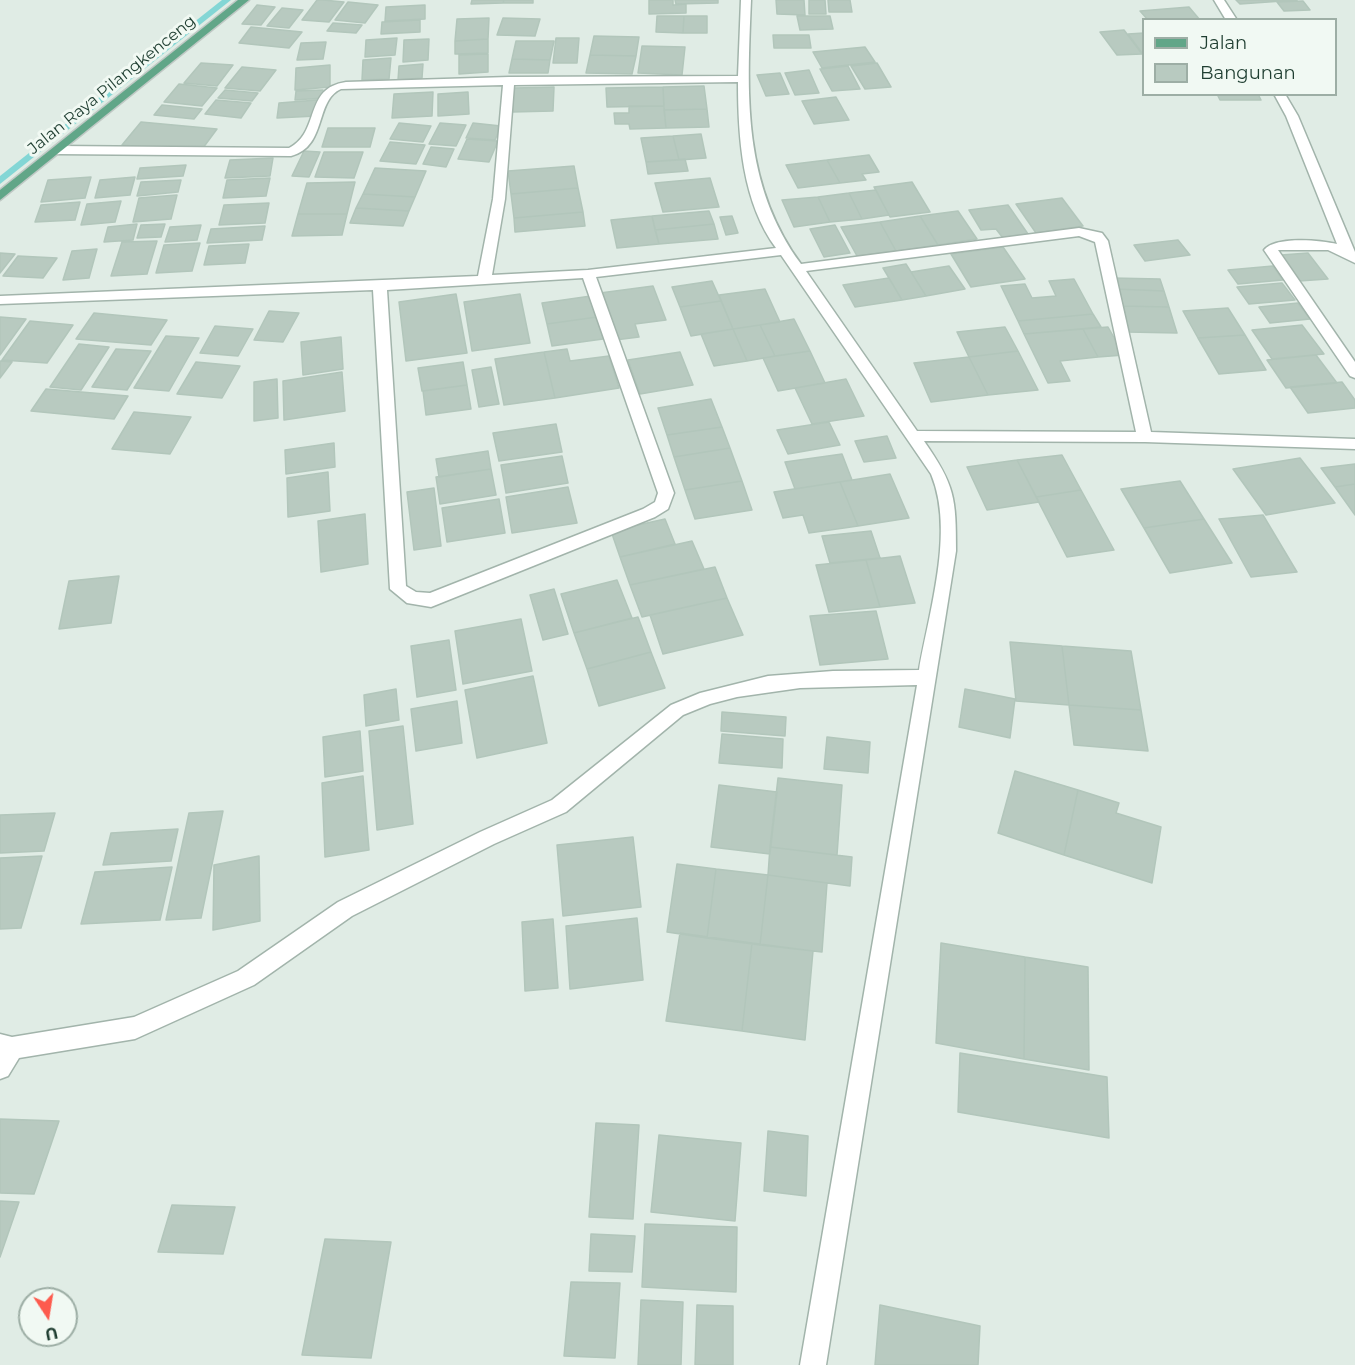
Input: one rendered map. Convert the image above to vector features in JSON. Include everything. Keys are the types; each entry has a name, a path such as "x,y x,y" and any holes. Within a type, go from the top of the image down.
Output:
{"main road":[{"name":"Jalan Raya Pilangkenceng","path":"0,196 244,0"}],"street":[{"path":"746,0 742,79 750,176 781,251 796,268 938,473 948,507 948,551 929,677 813,1365"},
{"path":"1219,0 1231,18"},
{"path":"57,150 291,152 305,146 329,93 337,86 356,84 509,80 742,79"},
{"path":"484,280 499,199 509,80"},
{"path":"1280,96 1292,116 1350,254"},
{"path":"796,268 1079,232 1097,236 1101,241 1145,437"},
{"path":"1350,254 1335,247 1274,246 1271,250 1355,373"},
{"path":"0,300 380,286 588,274 781,251"},
{"path":"380,286 398,589 413,598 431,600 649,513 665,500 666,493 588,274"},
{"path":"913,436 1145,437 1355,444"},
{"path":"0,1068 6,1046 135,1028 246,978 345,909 487,838 558,807 677,710 698,699 771,683 929,677"}],"building":[{"path":"317,0 344,2 329,22 302,20"},
{"path":"472,0 504,0 503,3 471,4"},
{"path":"504,0 533,0 533,3 503,3"},
{"path":"649,0 673,0 673,5 686,4 686,13 649,14"},
{"path":"675,0 718,0 718,3 676,4"},
{"path":"776,0 804,0 805,15 777,14"},
{"path":"809,0 825,0 826,14 809,14"},
{"path":"828,0 850,0 852,12 829,12"},
{"path":"1236,0 1297,0 1240,4"},
{"path":"1303,1 1310,10 1284,11 1277,2"},
{"path":"348,2 378,5 365,23 335,20"},
{"path":"257,5 275,7 261,25 242,24"},
{"path":"425,5 425,19 385,21 386,7"},
{"path":"1189,7 1198,18 1146,18 1140,11"},
{"path":"282,8 303,10 289,28 267,26"},
{"path":"657,16 684,16 683,33 656,32"},
{"path":"684,16 707,16 707,33 683,33"},
{"path":"797,16 830,16 833,29 800,30"},
{"path":"489,18 488,39 455,41 457,19"},
{"path":"503,18 540,19 535,36 497,35"},
{"path":"420,20 420,32 381,34 382,22"},
{"path":"333,23 362,25 356,33 327,31"},
{"path":"251,27 302,32 289,48 239,43"},
{"path":"1124,30 1142,54 1117,55 1100,32"},
{"path":"1142,33 1142,53 1128,34"},
{"path":"773,35 809,35 811,48 774,48"},
{"path":"594,36 639,37 636,56 590,55"},
{"path":"397,38 395,55 365,57 366,40"},
{"path":"556,38 579,38 577,63 553,63"},
{"path":"429,39 428,60 403,62 404,40"},
{"path":"488,39 488,53 455,54 455,41"},
{"path":"516,41 554,41 550,60 512,59"},
{"path":"326,42 323,59 297,60 301,43"},
{"path":"642,46 685,47 682,75 638,73"},
{"path":"865,47 875,62 822,68 813,52"},
{"path":"488,54 488,72 459,74 459,55"},
{"path":"590,55 636,56 632,74 586,73"},
{"path":"391,58 389,79 362,80 363,60"},
{"path":"512,59 550,60 548,73 509,73"},
{"path":"201,63 233,65 217,86 184,83"},
{"path":"877,63 891,87 865,89 851,66"},
{"path":"423,64 422,78 398,80 399,66"},
{"path":"330,65 330,87 295,90 296,68"},
{"path":"848,66 860,89 832,91 820,69"},
{"path":"242,67 276,70 260,91 225,88"},
{"path":"809,70 819,93 795,95 785,73"},
{"path":"780,73 789,94 766,96 757,75"},
{"path":"179,84 217,88 202,106 164,102"},
{"path":"704,86 707,109 664,110 663,87"},
{"path":"554,87 553,111 512,112 514,88"},
{"path":"663,87 664,106 607,107 606,88"},
{"path":"225,90 258,93 252,101 218,98"},
{"path":"323,90 323,98 295,100 296,91"},
{"path":"433,92 432,116 392,118 394,94"},
{"path":"468,92 469,114 438,116 438,94"},
{"path":"1218,96 1259,96 1261,100 1220,100"},
{"path":"836,97 849,120 814,124 802,101"},
{"path":"216,100 251,103 241,118 205,114"},
{"path":"317,100 316,116 277,118 279,103"},
{"path":"162,105 202,109 194,119 154,115"},
{"path":"629,106 664,106 666,128 630,129 629,124 615,124 614,113 629,113"},
{"path":"707,109 709,127 666,128 664,110"},
{"path":"141,122 217,129 200,152 122,145"},
{"path":"399,123 431,126 423,142 390,139"},
{"path":"440,123 466,125 456,146 429,144"},
{"path":"473,123 501,126 495,140 466,138"},
{"path":"328,128 375,128 370,147 322,147"},
{"path":"701,134 706,158 679,160 673,136"},
{"path":"673,136 679,160 646,162 641,138"},
{"path":"467,139 498,141 489,162 458,159"},
{"path":"390,142 425,145 416,164 380,161"},
{"path":"431,147 454,149 446,167 423,164"},
{"path":"304,151 320,152 309,177 292,176"},
{"path":"324,152 363,152 354,178 315,177"},
{"path":"869,155 879,172 862,174 866,180 840,183 827,160"},
{"path":"273,158 270,176 225,178 230,160"},
{"path":"685,159 688,171 648,174 646,162"},
{"path":"827,160 840,183 798,188 786,165"},
{"path":"186,165 183,176 137,179 140,168"},
{"path":"574,166 578,188 511,194 508,171"},
{"path":"375,168 426,171 415,197 363,194"},
{"path":"91,177 85,198 41,202 48,180"},
{"path":"135,177 130,195 95,198 100,180"},
{"path":"270,178 266,196 223,198 227,180"},
{"path":"710,178 719,207 663,212 655,183"},
{"path":"181,180 178,192 137,196 141,182"},
{"path":"355,182 347,214 298,214 307,183"},
{"path":"912,182 930,212 890,217 874,187"},
{"path":"578,188 583,212 514,218 511,194"},
{"path":"876,190 889,215 862,219 849,193"},
{"path":"849,193 862,219 830,222 818,197"},
{"path":"363,194 415,197 409,211 356,208"},
{"path":"177,195 171,219 133,222 139,198"},
{"path":"818,197 830,222 794,227 782,200"},
{"path":"1062,198 1083,226 1036,233 1016,204"},
{"path":"121,201 115,222 81,225 87,204"},
{"path":"80,202 75,220 35,222 41,205"},
{"path":"269,203 265,223 219,225 224,205"},
{"path":"1008,205 1028,234 1003,238 996,229 981,230 969,210"},
{"path":"356,208 409,211 403,226 350,223"},
{"path":"709,211 714,224 655,230 652,216"},
{"path":"958,211 977,239 938,245 920,216"},
{"path":"583,212 585,226 515,232 514,218"},
{"path":"298,214 347,214 342,235 292,236"},
{"path":"652,216 659,244 617,248 611,220"},
{"path":"732,216 738,233 726,235 720,217"},
{"path":"920,216 938,245 896,251 880,222"},
{"path":"880,222 896,251 857,256 841,227"},
{"path":"137,224 133,240 104,242 108,227"},
{"path":"165,224 161,237 137,238 141,225"},
{"path":"714,224 718,239 659,244 655,230"},
{"path":"201,225 197,240 165,242 170,227"},
{"path":"835,225 850,253 824,257 810,229"},
{"path":"265,226 262,240 207,243 211,229"},
{"path":"1178,240 1190,255 1145,261 1134,245"},
{"path":"157,241 147,274 111,276 122,242"},
{"path":"200,243 192,271 156,273 164,245"},
{"path":"249,244 245,263 204,265 209,246"},
{"path":"1003,247 1025,279 971,287 951,254"},
{"path":"97,249 89,278 63,280 72,251"},
{"path":"0,253 15,254 0,273"},
{"path":"1308,253 1328,279 1299,281 1281,255"},
{"path":"18,256 57,258 43,278 3,276"},
{"path":"906,264 926,296 902,300 883,268"},
{"path":"949,266 965,289 926,296 911,272"},
{"path":"1273,266 1283,280 1238,284 1228,270"},
{"path":"889,278 902,300 855,307 843,285"},
{"path":"1112,278 1160,279 1164,291 1115,289"},
{"path":"1074,279 1093,314 1018,321 1001,286 1025,284 1032,298 1056,296 1049,281"},
{"path":"712,281 721,301 680,307 672,287"},
{"path":"1282,283 1295,300 1249,304 1237,287"},
{"path":"653,286 666,320 635,324 639,337 615,340 600,293"},
{"path":"765,289 780,322 733,329 719,295"},
{"path":"1115,289 1164,291 1169,307 1120,306"},
{"path":"456,294 467,353 406,361 399,302"},
{"path":"520,294 530,343 472,351 464,302"},
{"path":"591,296 597,317 547,324 542,303"},
{"path":"721,301 733,329 691,336 680,307"},
{"path":"1298,303 1310,319 1270,323 1259,307"},
{"path":"1120,306 1169,307 1177,333 1127,332"},
{"path":"1228,308 1245,335 1198,338 1183,311"},
{"path":"269,311 299,313 283,342 254,340"},
{"path":"94,313 167,320 151,345 76,339"},
{"path":"1093,314 1101,327 1024,334 1018,321"},
{"path":"0,317 26,319 0,355"},
{"path":"597,317 603,339 552,346 547,324"},
{"path":"794,319 810,351 775,356 760,325"},
{"path":"30,321 73,325 47,363 2,360"},
{"path":"760,325 775,356 747,361 733,329"},
{"path":"1302,325 1324,354 1272,359 1252,330"},
{"path":"215,326 253,329 238,356 200,353"},
{"path":"1005,327 1018,351 969,357 957,332"},
{"path":"1108,327 1124,355 1098,357 1083,329"},
{"path":"733,329 747,361 714,366 701,334"},
{"path":"1083,329 1098,357 1060,361 1070,381 1048,383 1024,334"},
{"path":"1245,335 1266,370 1219,374 1198,338"},
{"path":"166,336 199,338 169,391 134,388"},
{"path":"341,337 343,369 303,375 301,342"},
{"path":"79,344 109,347 81,390 50,387"},
{"path":"116,349 151,351 127,390 92,387"},
{"path":"567,349 570,361 609,356 619,388 555,398 544,352"},
{"path":"810,351 825,383 778,391 763,358"},
{"path":"1018,351 1038,390 988,395 969,357"},
{"path":"544,352 555,398 504,405 495,359"},
{"path":"680,352 693,385 640,394 628,360"},
{"path":"1316,355 1337,383 1286,388 1267,360"},
{"path":"969,357 988,395 931,402 914,363"},
{"path":"0,361 12,362 0,378"},
{"path":"196,362 240,366 222,398 177,394"},
{"path":"463,362 467,385 422,391 418,368"},
{"path":"491,367 499,404 479,407 472,370"},
{"path":"342,372 345,411 284,420 283,381"},
{"path":"277,379 278,418 254,421 254,382"},
{"path":"846,379 864,416 812,424 795,388"},
{"path":"1342,382 1355,400 1355,408 1308,413 1290,387"},
{"path":"467,385 471,409 426,415 423,391"},
{"path":"46,389 128,396 114,419 31,411"},
{"path":"711,399 722,427 667,435 658,408"},
{"path":"134,412 191,417 170,454 112,449"},
{"path":"829,422 840,445 788,454 777,430"},
{"path":"556,424 562,452 499,461 493,433"},
{"path":"722,427 730,448 674,457 667,435"},
{"path":"887,436 896,458 864,462 855,441"},
{"path":"334,443 335,467 286,474 285,450"},
{"path":"730,448 742,481 685,490 674,457"},
{"path":"488,451 491,469 439,477 436,459"},
{"path":"842,454 852,480 795,489 785,462"},
{"path":"1062,455 1081,490 1036,497 1017,460"},
{"path":"562,456 568,483 506,493 501,465"},
{"path":"1300,458 1335,503 1266,515 1233,469"},
{"path":"1017,460 1039,502 987,510 967,467"},
{"path":"1355,464 1355,484 1335,487 1321,468"},
{"path":"491,469 496,495 440,504 436,477"},
{"path":"328,472 330,511 288,517 287,478"},
{"path":"890,474 909,518 858,526 840,482"},
{"path":"742,481 752,510 695,519 685,490"},
{"path":"1180,481 1204,519 1144,528 1121,489"},
{"path":"840,482 858,526 809,533 803,515 783,518 774,492"},
{"path":"1355,484 1355,515 1335,487"},
{"path":"568,487 577,523 512,533 506,497"},
{"path":"434,488 441,546 414,550 407,492"},
{"path":"1081,490 1114,550 1067,557 1036,497"},
{"path":"499,499 505,533 447,542 442,508"},
{"path":"365,514 368,564 321,572 318,521"},
{"path":"1263,515 1297,572 1251,577 1219,519"},
{"path":"665,519 675,544 620,557 611,531"},
{"path":"1204,519 1232,563 1170,573 1144,528"},
{"path":"871,531 880,558 830,563 822,536"},
{"path":"692,541 704,569 630,585 620,557"},
{"path":"900,556 915,603 880,607 866,560"},
{"path":"866,560 880,607 829,612 816,565"},
{"path":"715,567 727,598 642,617 630,585"},
{"path":"119,576 111,623 59,629 69,581"},
{"path":"617,580 632,618 574,633 561,594"},
{"path":"554,589 568,634 543,640 530,595"},
{"path":"727,598 743,635 663,654 650,615"},
{"path":"876,611 888,659 820,665 810,616"},
{"path":"638,617 651,652 587,669 574,633"},
{"path":"521,619 532,671 463,684 455,631"},
{"path":"449,640 456,690 417,697 411,646"},
{"path":"1010,642 1062,646 1069,705 1016,701"},
{"path":"1062,646 1131,651 1141,710 1069,705"},
{"path":"651,652 665,688 599,706 587,669"},
{"path":"533,676 547,743 477,758 465,690"},
{"path":"396,689 399,720 366,726 364,695"},
{"path":"965,689 1015,699 1010,738 959,727"},
{"path":"457,701 462,743 416,751 411,709"},
{"path":"1069,705 1141,710 1148,751 1074,745"},
{"path":"722,712 786,717 785,736 721,731"},
{"path":"403,726 413,824 377,830 369,731"},
{"path":"360,731 363,771 325,777 323,737"},
{"path":"722,734 783,739 782,768 719,763"},
{"path":"827,737 870,742 868,773 824,769"},
{"path":"1015,771 1078,790 1064,855 998,833"},
{"path":"363,776 369,850 325,857 322,783"},
{"path":"778,778 842,785 837,855 770,847"},
{"path":"719,785 777,792 770,854 711,847"},
{"path":"1078,790 1119,803 1116,813 1161,827 1152,883 1064,855"},
{"path":"223,811 201,918 166,920 189,813"},
{"path":"55,813 44,851 0,853 0,815"},
{"path":"178,829 171,861 103,865 111,833"},
{"path":"633,837 641,907 563,916 557,845"},
{"path":"770,847 852,857 850,886 768,875"},
{"path":"42,856 21,928 0,929 0,858"},
{"path":"259,856 260,921 213,930 214,865"},
{"path":"677,864 716,869 707,938 667,932"},
{"path":"172,867 160,920 81,924 95,872"},
{"path":"716,869 768,875 760,945 707,938"},
{"path":"768,875 827,883 822,952 760,945"},
{"path":"637,918 643,980 570,989 566,926"},
{"path":"553,919 558,988 525,991 522,922"},
{"path":"680,933 752,943 742,1031 666,1021"},
{"path":"752,943 813,951 805,1040 742,1031"},
{"path":"941,943 1025,957 1024,1059 936,1043"},
{"path":"1025,957 1088,967 1089,1070 1024,1059"},
{"path":"960,1053 1107,1077 1109,1138 958,1112"},
{"path":"0,1119 59,1121 34,1194 0,1193"},
{"path":"596,1123 639,1125 633,1219 589,1217"},
{"path":"768,1131 808,1136 806,1196 764,1191"},
{"path":"659,1135 741,1143 735,1221 651,1212"},
{"path":"0,1201 19,1202 0,1257"},
{"path":"172,1205 235,1207 223,1254 158,1252"},
{"path":"645,1224 737,1227 736,1292 642,1287"},
{"path":"591,1234 635,1236 632,1272 589,1271"},
{"path":"325,1239 391,1242 371,1358 302,1355"},
{"path":"571,1282 620,1283 615,1358 564,1356"},
{"path":"641,1300 683,1302 681,1365 638,1365"},
{"path":"697,1305 733,1306 733,1365 695,1365"},
{"path":"880,1305 980,1326 978,1365 875,1365"}],"waterway":[{"path":"0,181 227,0"}]}
